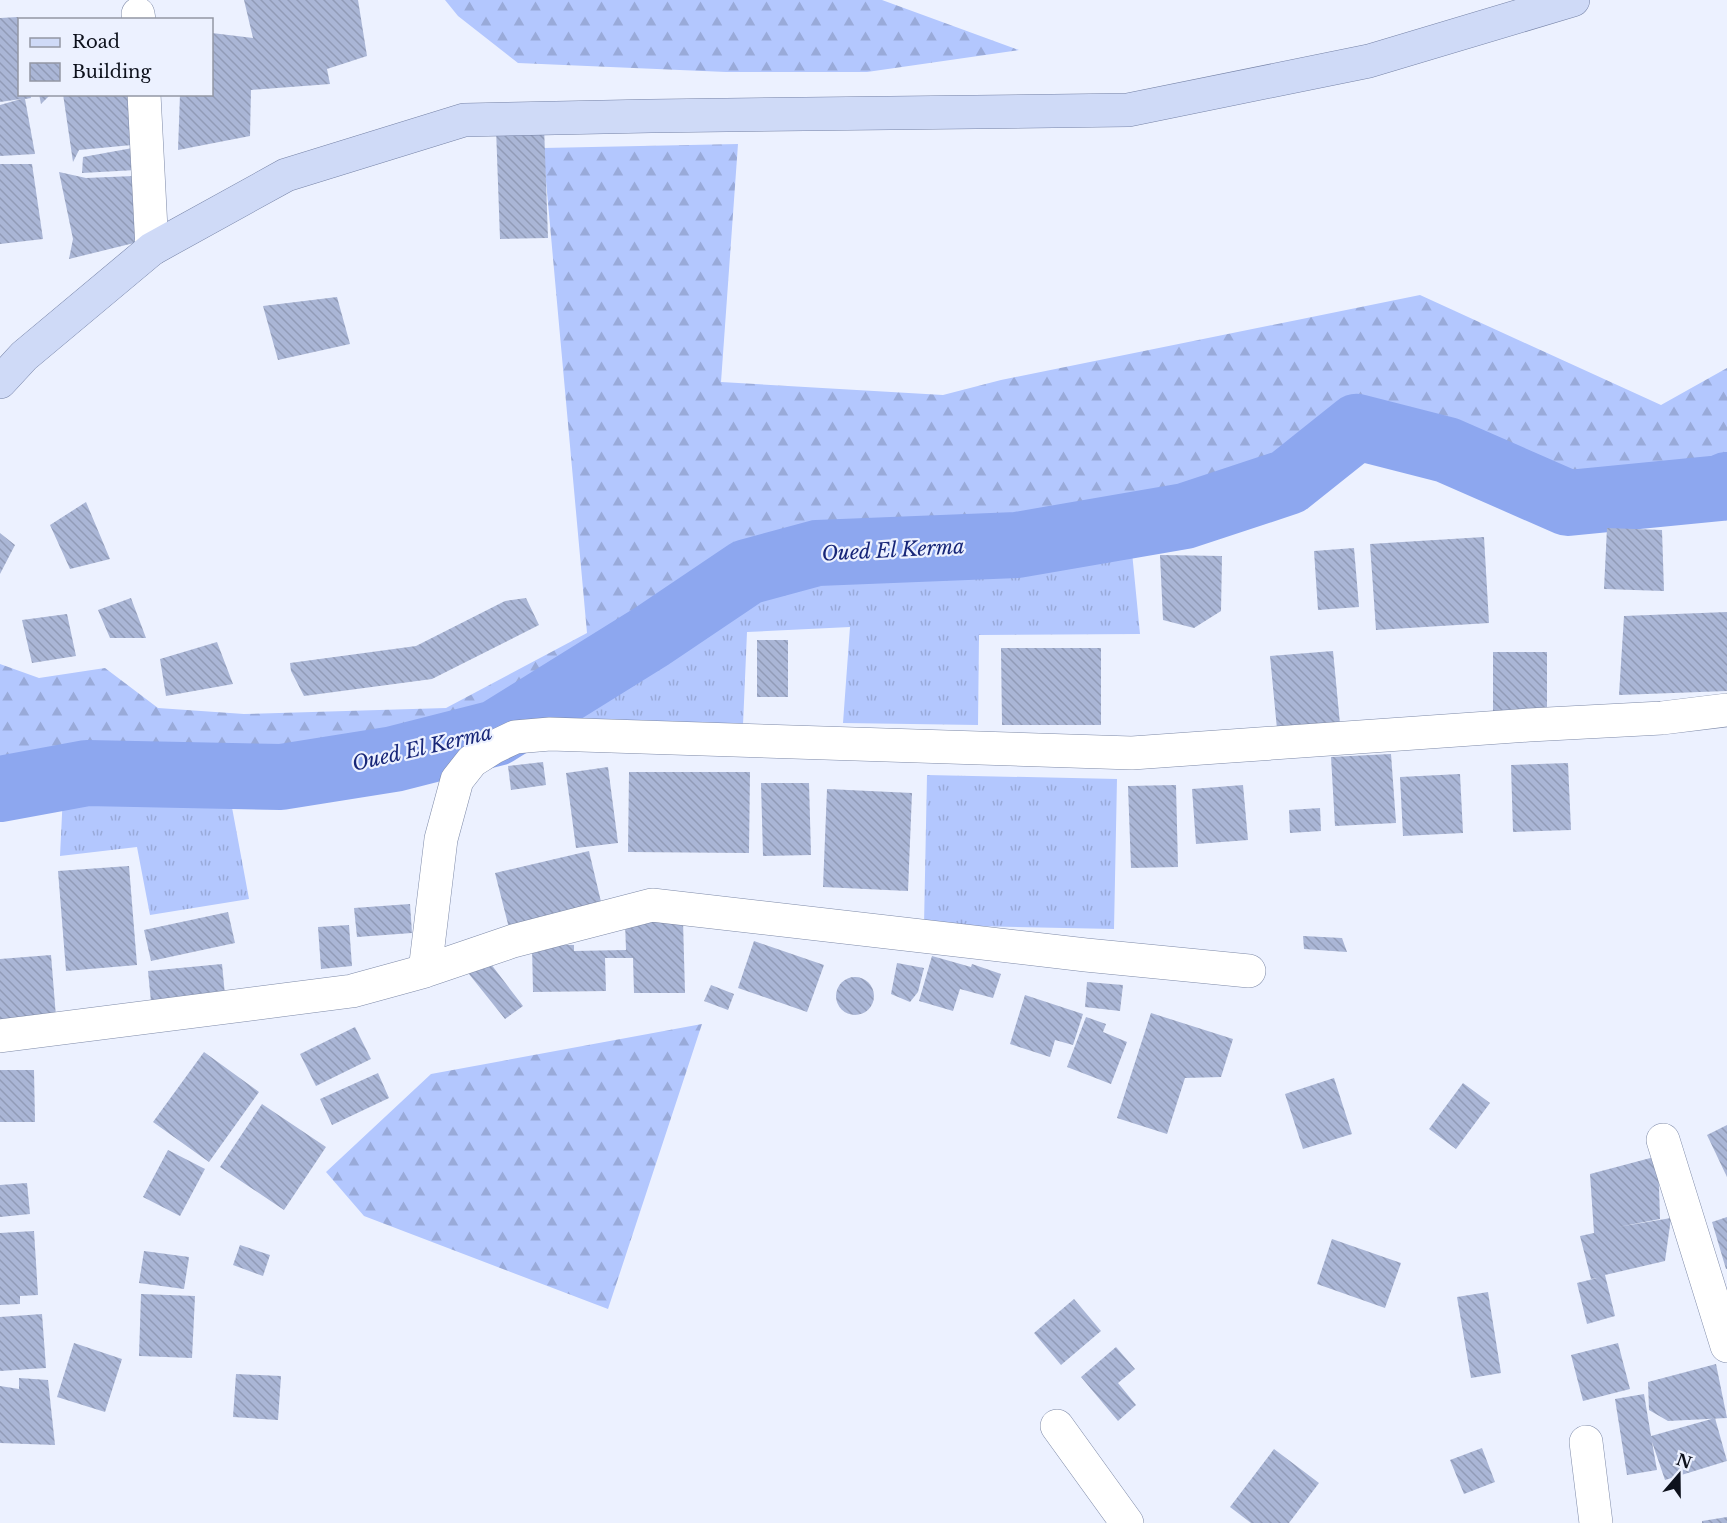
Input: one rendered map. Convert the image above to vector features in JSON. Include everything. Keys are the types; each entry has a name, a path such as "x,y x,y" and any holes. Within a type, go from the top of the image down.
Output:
{"main road":[{"path":"0,382 24,356 152,249 286,175 464,120 1128,110 1369,61 1573,0"}],"street":[{"path":"144,96 152,249"},
{"path":"425,971 441,839 457,780 472,761 515,737 550,734 1132,753 1662,718 1727,710"},
{"path":"0,1036 352,991 425,971 513,941 652,905 1086,955 1249,971"},
{"path":"1663,1140 1727,1346"},
{"path":"1057,1426 1126,1523"},
{"path":"1586,1442 1596,1523"}],"green space":[{"path":"445,0 882,0 1019,50 867,72 726,72 518,63 458,16"},
{"path":"738,144 721,382 943,395 1001,380 1420,295 1661,405 1727,368 1727,485 1721,488 1568,503 1447,450 1357,427 1288,482 1185,516 1017,545 817,553 747,572 652,636 496,733 268,760 72,759 0,777 0,664 39,678 105,668 158,708 244,714 446,708 587,633 543,148"},
{"path":"1131,542 1140,634 979,635 978,725 843,723 850,627 747,632 743,725 534,724 746,588 815,566 1020,556"},
{"path":"927,775 1117,779 1114,929 924,925"},
{"path":"228,786 249,899 150,915 137,847 60,856 63,794 100,787"},
{"path":"702,1024 608,1309 364,1216 326,1172 431,1074"}],"building":[{"path":"244,0 358,0 367,56 327,69 330,84 251,90 250,136 178,150 180,96 213,96 213,33 253,38"},
{"path":"18,17 18,96 30,96 31,98 25,99 35,154 0,156 0,105 21,99 0,102 0,18"},
{"path":"39,96 49,96 41,104"},
{"path":"63,96 137,96 132,145 79,150 73,162"},
{"path":"544,126 548,238 500,239 496,128"},
{"path":"138,147 136,170 82,173 83,157"},
{"path":"0,164 32,164 43,239 0,244"},
{"path":"59,172 86,178 134,176 140,215 134,243 69,259 73,239"},
{"path":"337,297 350,344 278,360 263,306"},
{"path":"86,502 110,559 70,569 50,525"},
{"path":"1607,528 1662,530 1664,591 1604,589"},
{"path":"0,533 15,545 0,574"},
{"path":"1484,537 1489,623 1376,630 1370,544"},
{"path":"1354,548 1359,607 1318,610 1314,551"},
{"path":"1160,555 1222,556 1221,611 1194,628 1163,620"},
{"path":"131,598 146,638 110,638 98,610"},
{"path":"526,598 539,625 432,679 304,696 291,671 290,663 416,646 505,601"},
{"path":"1727,612 1727,691 1619,695 1624,616"},
{"path":"67,614 76,656 32,663 22,620"},
{"path":"757,640 788,640 788,697 757,697"},
{"path":"217,642 233,684 166,696 160,659"},
{"path":"1001,648 1101,648 1101,725 1002,725"},
{"path":"1333,651 1340,724 1277,729 1270,656"},
{"path":"1493,652 1547,652 1547,714 1493,714"},
{"path":"1391,754 1396,823 1335,826 1331,757"},
{"path":"543,762 546,785 511,790 508,766"},
{"path":"1568,763 1571,830 1513,832 1511,765"},
{"path":"608,767 618,843 576,848 566,773"},
{"path":"629,772 750,772 749,853 628,852"},
{"path":"1460,774 1463,833 1403,836 1400,777"},
{"path":"761,783 809,783 811,855 763,856"},
{"path":"1176,785 1178,867 1131,868 1128,786"},
{"path":"1243,785 1248,840 1196,844 1192,789"},
{"path":"827,789 912,793 908,891 823,887"},
{"path":"1320,808 1321,831 1290,833 1289,810"},
{"path":"589,851 602,906 509,928 495,873"},
{"path":"129,866 137,965 66,971 58,871"},
{"path":"410,904 412,933 357,937 354,908"},
{"path":"228,912 235,943 151,961 144,930"},
{"path":"683,921 685,993 634,993 633,958 605,958 606,991 533,992 532,945 574,945 574,951 626,950 625,922"},
{"path":"349,925 352,966 321,969 318,927"},
{"path":"1303,936 1342,938 1347,952 1304,949"},
{"path":"754,941 824,965 807,1012 738,988"},
{"path":"51,955 56,1017 0,1021 0,959"},
{"path":"484,955 523,1006 505,1019 465,969"},
{"path":"932,956 971,967 972,964 1001,974 993,998 960,989 953,1011 919,1001"},
{"path":"897,963 924,968 918,992 910,1002 891,994"},
{"path":"222,964 225,995 151,1002 148,971"},
{"path":"855,977 868,983 874,996 868,1009 855,1015 842,1009 836,996 842,983"},
{"path":"1087,982 1123,985 1120,1011 1085,1007"},
{"path":"711,985 734,994 728,1010 704,1001"},
{"path":"1025,995 1083,1014 1073,1045 1055,1040 1050,1057 1010,1044"},
{"path":"1151,1013 1233,1039 1221,1077 1185,1078 1167,1134 1117,1118"},
{"path":"1086,1017 1106,1024 1103,1032 1127,1042 1111,1084 1067,1067"},
{"path":"355,1027 371,1059 316,1086 300,1054"},
{"path":"204,1052 259,1092 209,1162 153,1122"},
{"path":"0,1070 34,1070 35,1122 0,1122"},
{"path":"378,1073 389,1098 332,1125 320,1099"},
{"path":"1334,1078 1352,1134 1303,1149 1285,1094"},
{"path":"1463,1083 1490,1103 1456,1149 1429,1129"},
{"path":"262,1104 326,1147 284,1210 220,1167"},
{"path":"1727,1125 1727,1177 1707,1135"},
{"path":"168,1150 205,1169 180,1216 143,1197"},
{"path":"1658,1156 1660,1219 1618,1227 1671,1218 1665,1261 1605,1275 1615,1316 1587,1324 1577,1283 1597,1278 1591,1279 1580,1236 1594,1233 1590,1174"},
{"path":"27,1183 30,1214 0,1217 0,1185"},
{"path":"1727,1217 1727,1269 1726,1269 1712,1222"},
{"path":"34,1231 38,1295 20,1296 20,1304 0,1305 0,1233"},
{"path":"1332,1239 1401,1263 1385,1308 1317,1284"},
{"path":"240,1245 270,1255 263,1276 233,1265"},
{"path":"144,1251 189,1257 184,1289 139,1283"},
{"path":"1488,1292 1501,1373 1471,1378 1457,1297"},
{"path":"141,1294 195,1296 192,1358 139,1356"},
{"path":"1074,1299 1101,1331 1061,1365 1034,1333"},
{"path":"42,1314 46,1368 0,1371 0,1317"},
{"path":"74,1343 122,1359 105,1412 57,1397"},
{"path":"1618,1343 1630,1389 1583,1401 1571,1355"},
{"path":"1116,1347 1135,1369 1118,1383 1136,1405 1118,1421 1081,1377"},
{"path":"1716,1364 1727,1418 1668,1421 1649,1410 1648,1382"},
{"path":"236,1374 281,1376 278,1420 233,1417"},
{"path":"19,1378 48,1380 55,1445 0,1443 0,1386 19,1389"},
{"path":"1644,1394 1651,1436 1715,1418 1727,1461 1665,1480 1652,1442 1657,1470 1627,1475 1615,1399"},
{"path":"1482,1448 1495,1482 1464,1494 1450,1460"},
{"path":"1274,1449 1319,1483 1289,1523 1251,1523 1230,1507"},
{"path":"1727,1517 1727,1523 1702,1523 1702,1521"}],"waterway":[{"name":"Oued El Kerma","path":"0,789 87,773 281,777 394,759 496,733 652,636 747,572 817,553 1017,545 1185,516 1288,482 1357,427 1447,450 1568,503 1721,488 1727,485"}]}
